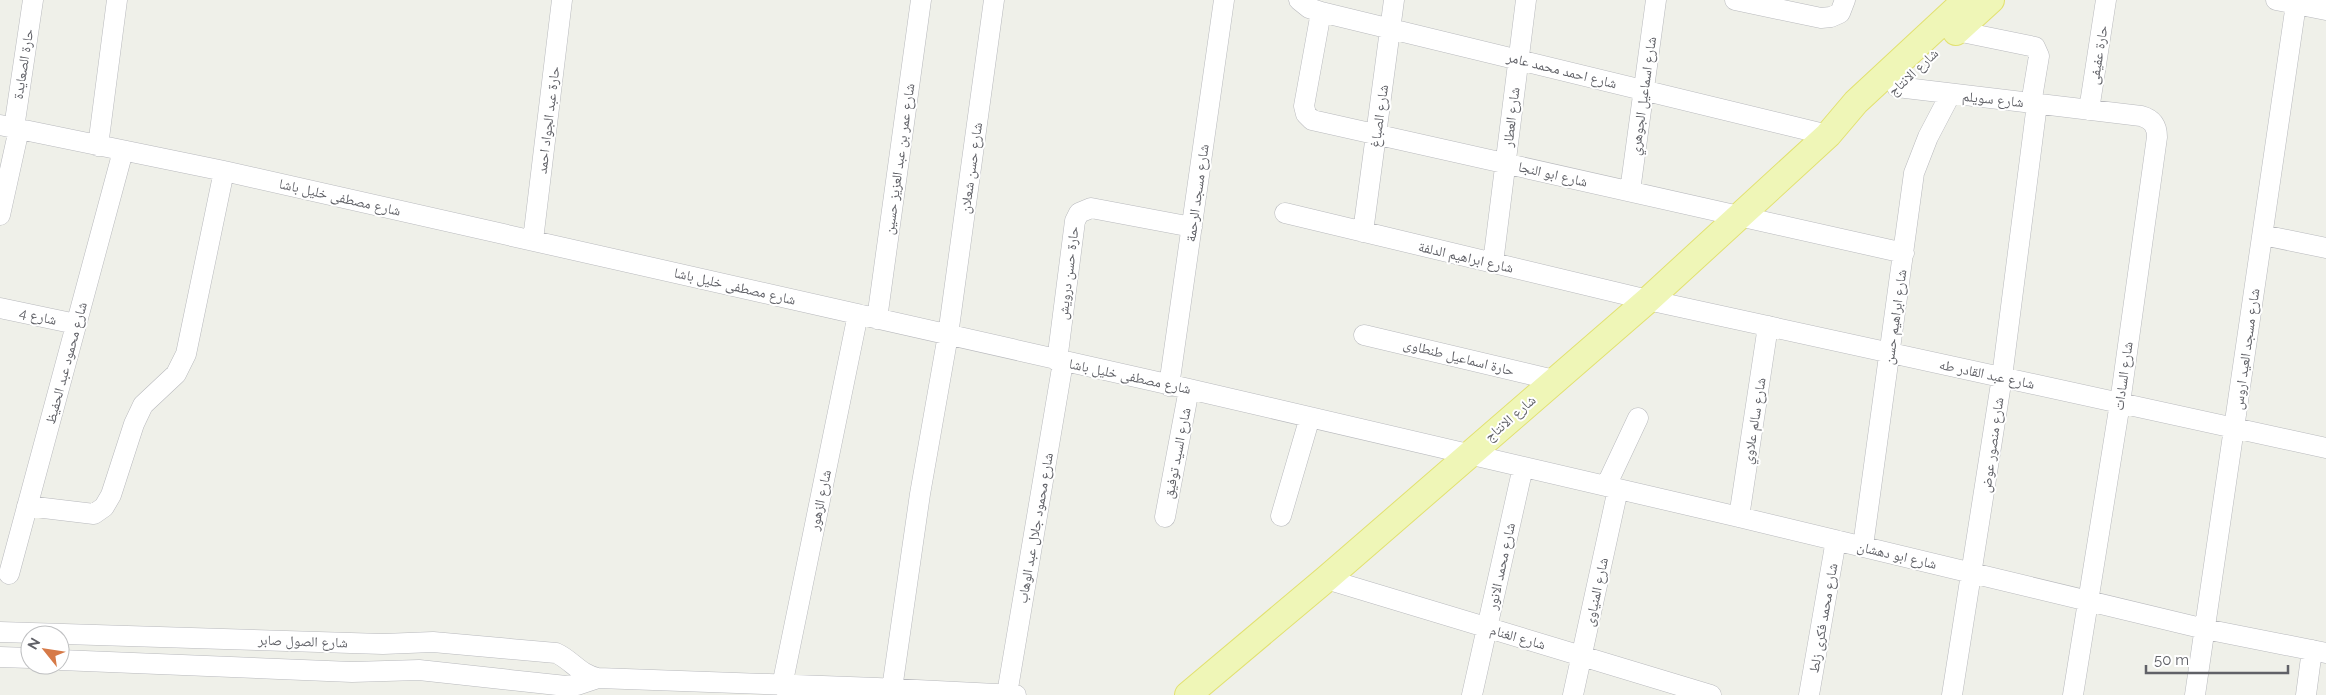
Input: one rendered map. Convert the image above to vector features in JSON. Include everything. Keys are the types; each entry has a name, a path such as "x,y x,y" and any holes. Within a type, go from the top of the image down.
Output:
{"main road":[{"name":"شارع الانتاج","path":"1188,695 1326,579 1648,300 1828,135 1856,102 1966,0"},
{"name":"شارع الانتاج","path":"1828,135 1867,113 1991,0"}],"street":[{"name":"حارة الصعايدة","path":"0,215 11,127 33,0"},
{"path":"98,146 117,0"},
{"name":"حارة عبد الجواد احمد","path":"533,240 562,0"},
{"name":"شارع عمر بن عبد العزيز حسين","path":"867,317 921,0"},
{"name":"شارع حسن شعلان","path":"881,691 920,494 948,335 994,0"},
{"name":"شارع مسجد الرحمة","path":"1169,386 1224,0"},
{"name":"شارع احمد محمد عامر","path":"1300,0 1310,8 1321,12 1828,135"},
{"name":"شارع الصباغ","path":"1363,232 1394,0"},
{"name":"شارع العطار","path":"1493,263 1526,0"},
{"name":"شارع اسماعيل الجوهري","path":"1630,191 1656,0"},
{"path":"1735,0 1822,18 1840,13 1844,0"},
{"name":"حارة عفيفى","path":"2089,110 2106,0"},
{"path":"2276,0 2326,10"},
{"name":"شارع مسجد العيد اروس","path":"2195,695 2296,4"},
{"name":"شارع ابو النجا","path":"1321,12 1304,106 1306,114 1312,120 1904,253"},
{"name":"شارع منصور عوض","path":"1952,695 1973,573 2002,377 2038,56 2035,47 1957,31"},
{"name":"شارع سويلم","path":"1897,87 1950,95 2089,110"},
{"name":"شارع ابراهيم حسن","path":"1863,546 1914,173 1928,137 1950,95"},
{"name":"شارع السادات","path":"2073,695 2120,403 2157,132 2153,123 2146,117 2089,110"},
{"name":"شارع مصطفى خليل باشا","path":"11,127 224,171 533,240 1468,454"},
{"name":"شارع محمود عبد الحفيظ","path":"8,574 123,151"},
{"path":"27,506 94,514 104,507 108,501 143,405 176,374 186,354 224,171"},
{"name":"حارة حسن درويش","path":"1060,361 1075,221 1079,213 1091,208 1192,227"},
{"name":"شارع ابراهيم الدلفة","path":"1284,213 1648,300"},
{"path":"2263,235 2326,248"},
{"name":"شارع عبد القادر طه","path":"1648,300 2326,448"},
{"name":"شارع 4","path":"0,308 76,324"},
{"name":"شارع الزهور","path":"768,689 867,317"},
{"name":"شارع سالم علاوي","path":"1739,517 1768,326"},
{"name":"حارة اسماعيل طنطاوى","path":"1364,334 1554,380"},
{"name":"شارع محمود جلال عبد الوهاب","path":"1011,695 1060,361"},
{"name":"شارع السيد توفيق","path":"1164,517 1189,389"},
{"path":"1281,516 1310,417"},
{"path":"1612,488 1638,418"},
{"name":"شارع ابو دهشان","path":"1468,454 1863,546 2205,629 2319,652"},
{"name":"شارع محمد الانور","path":"1472,695 1523,467"},
{"name":"شارع المنياوى","path":"1574,695 1612,488"},
{"name":"شارع محمد فكرى زلط","path":"1809,695 1836,540"},
{"name":"شارع الغنام","path":"1326,579 1582,656 1679,690 1711,695"},
{"name":"شارع الصول صابر","path":"0,632 383,644 449,643 556,653 564,656 582,673 598,678 768,689 1011,695"},
{"path":"2306,695 2319,652"},
{"path":"0,657 20,658"},
{"name":"شارع الصول صابر","path":"70,660 352,672 419,670 566,686 577,686 598,678"}]}
